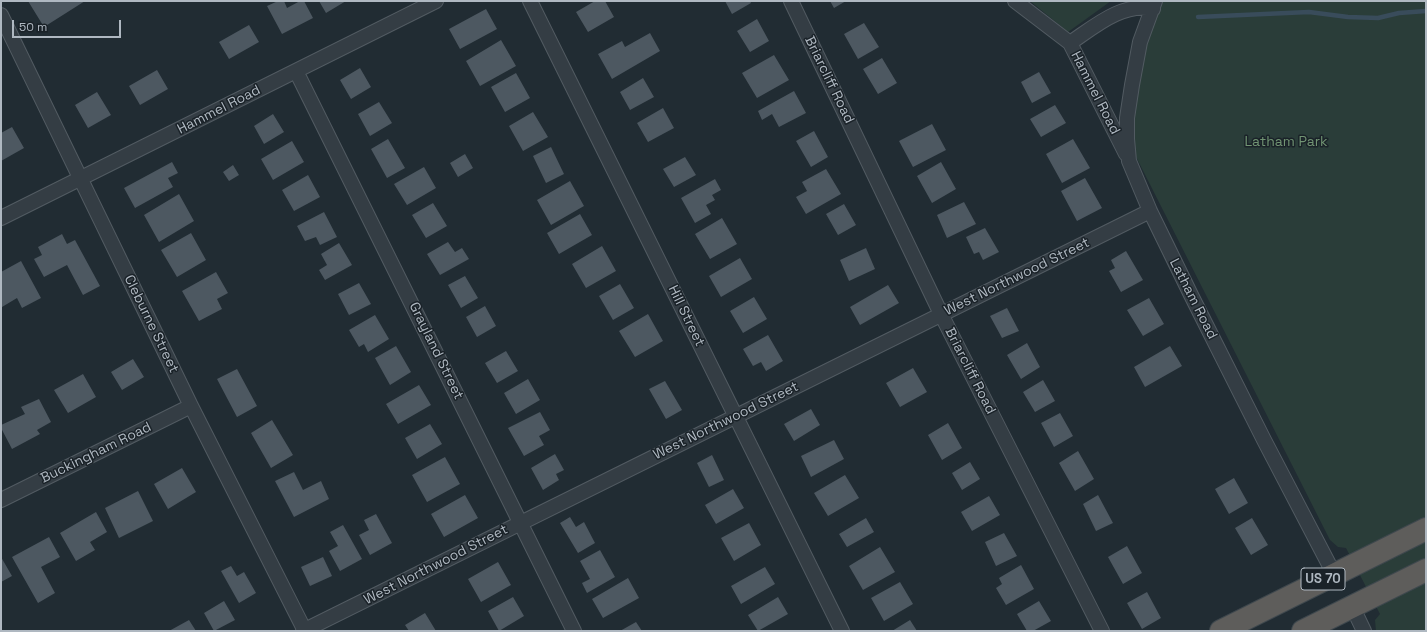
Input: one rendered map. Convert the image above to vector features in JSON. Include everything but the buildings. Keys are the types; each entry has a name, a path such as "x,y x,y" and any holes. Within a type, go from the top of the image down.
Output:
{"highway":[{"name":"US 70","path":"1221,631 1426,529"},
{"name":"US 70","path":"1303,631 1426,570"}],"street":[{"name":"Hammel Road","path":"1,218 436,1"},
{"name":"Hill Street","path":"530,1 842,631"},
{"name":"Briarcliff Road","path":"791,1 941,314 1102,631"},
{"name":"Hammel Road","path":"1015,1 1070,44 1129,161"},
{"name":"Latham Road","path":"1070,44 1109,18 1127,10 1142,6 1154,5 1140,42 1132,85 1127,118 1129,161 1150,211 1264,440 1334,574"},
{"name":"Cleburne Street","path":"1,15 191,406 304,631"},
{"name":"Grayland Street","path":"296,71 574,631"},
{"name":"West Northwood Street","path":"304,631 520,522 1150,211"},
{"name":"Buckingham Road","path":"1,500 191,406"},
{"path":"1352,606 1364,631"}],"green space":[{"path":"1030,1 1111,1 1068,32"},
{"name":"Latham Park","path":"1155,1 1426,1 1426,631 1376,631 1375,620 1380,614 1346,548 1338,547 1330,540 1127,139"}],"waterway":[{"path":"1198,17 1309,12 1348,17 1378,18 1399,13 1426,11"}]}
